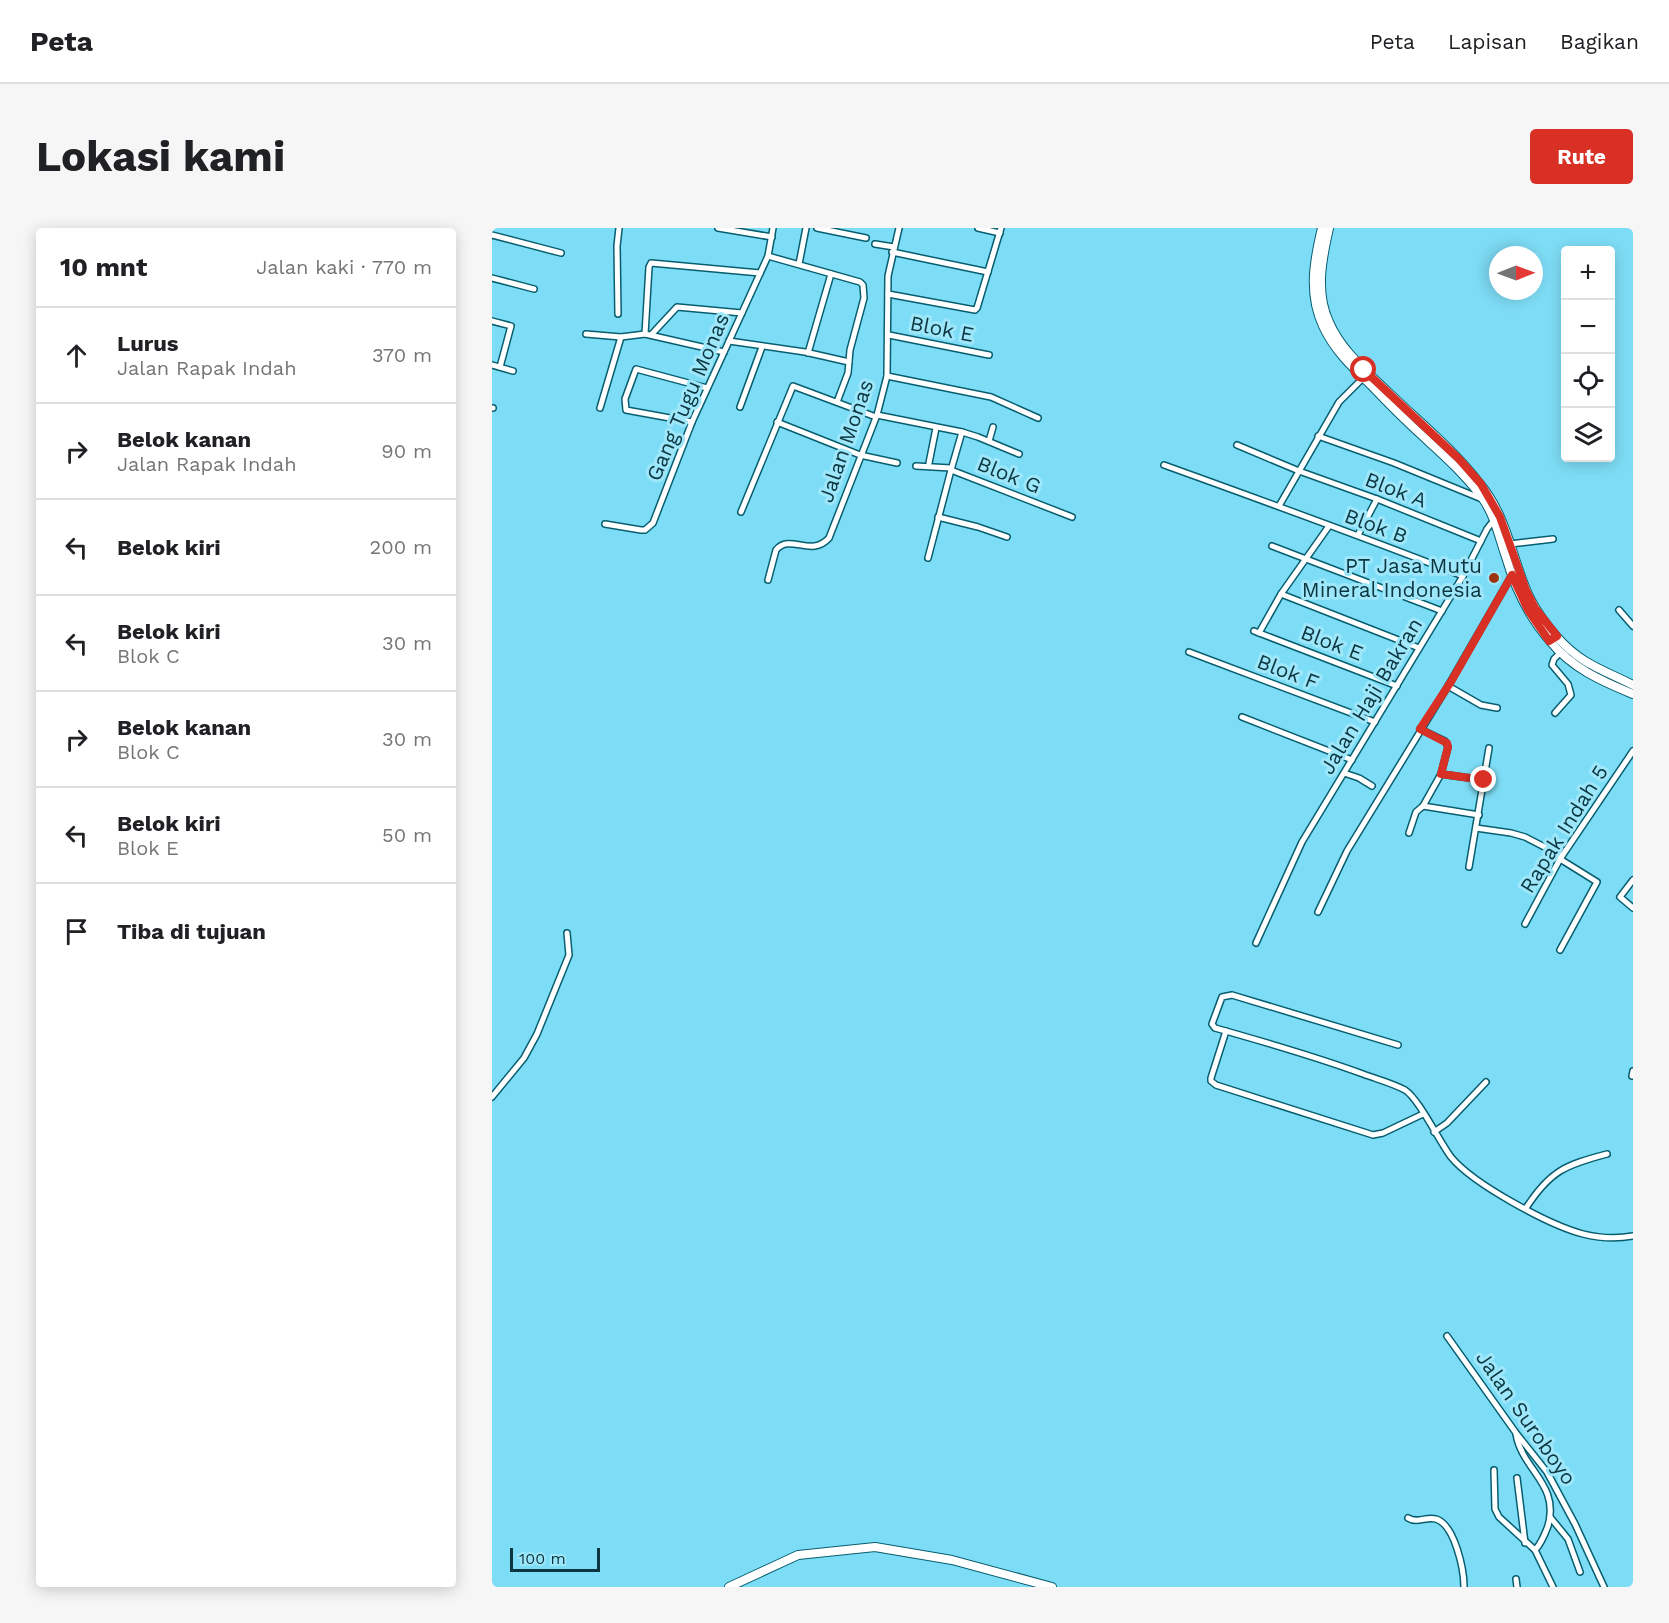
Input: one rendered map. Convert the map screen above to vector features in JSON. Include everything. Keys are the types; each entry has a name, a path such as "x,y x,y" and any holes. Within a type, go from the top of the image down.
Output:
{"main road":[{"path":"1322,228 1313,279 1316,309 1329,336 1346,361 1455,467 1484,500 1494,520 1512,575 1528,610 1549,641 1583,671 1633,694"},
{"path":"1329,228 1323,258 1321,293 1323,308 1344,348 1364,370 1459,459 1481,484 1495,506 1526,590 1535,608 1569,650 1588,664 1633,684"},
{"path":"1549,641 1557,636"},
{"path":"729,1587 798,1555 875,1547 952,1560 1052,1587"}],"street":[{"path":"618,314 616,246 619,228"},
{"path":"718,228 772,237"},
{"name":"Gang Tugu Monas","path":"605,524 645,530 652,523 692,422 768,256 773,228"},
{"path":"799,264 806,228"},
{"path":"817,228 844,231 866,238"},
{"name":"Jalan Monas","path":"768,580 779,546 789,543 814,547 820,546 829,538 876,416 887,376 888,276 899,228"},
{"path":"888,294 973,310 977,308 1001,230 978,228"},
{"path":"492,235 561,253"},
{"path":"875,244 988,272"},
{"path":"768,256 860,282 863,285 864,294 850,350 848,372 837,402"},
{"path":"648,335 649,267 653,263 760,273"},
{"path":"808,353 831,274"},
{"path":"492,278 534,289"},
{"path":"648,335 677,307 742,314"},
{"path":"492,321 511,326 500,367"},
{"path":"586,334 621,337 648,335 724,352"},
{"name":"Blok E","path":"889,335 989,355"},
{"path":"600,408 621,337"},
{"path":"729,341 849,362"},
{"path":"740,407 762,347"},
{"path":"492,365 513,371"},
{"path":"692,422 626,410 625,399 636,369 707,388"},
{"path":"887,376 991,398 1038,418"},
{"path":"1279,506 1340,402 1363,378"},
{"name":"Blok G","path":"777,422 793,386 876,416 962,432 951,469 1072,517"},
{"path":"741,512 777,422 860,455 897,463"},
{"path":"989,441 993,427"},
{"path":"929,463 936,428"},
{"path":"962,432 1019,454"},
{"path":"1318,436 1394,463 1484,500"},
{"name":"Blok A","path":"1237,445 1481,541"},
{"name":"Blok B","path":"1164,465 1358,535 1463,576"},
{"path":"916,466 951,469 928,558"},
{"path":"1358,535 1377,499"},
{"path":"938,517 1006,537"},
{"name":"Jalan Haji Bakran","path":"1256,943 1302,842 1463,576 1494,520"},
{"path":"1329,526 1281,594 1419,648"},
{"path":"1510,544 1553,539"},
{"path":"1272,546 1442,611"},
{"path":"1318,912 1347,851 1448,686 1512,575"},
{"name":"Blok E","path":"1281,594 1257,632 1397,686"},
{"path":"1619,610 1633,626"},
{"name":"Blok F","path":"1189,652 1375,722"},
{"path":"1555,712 1571,695 1568,684 1552,665 1560,653"},
{"path":"1448,686 1481,705 1497,708"},
{"path":"1242,717 1352,759"},
{"path":"1409,833 1416,812 1441,774 1448,747 1447,743 1420,729"},
{"path":"1469,867 1489,748"},
{"name":"Rapak Indah 5","path":"1525,924 1561,858 1633,751"},
{"path":"1344,773 1372,786"},
{"path":"1441,774 1484,780"},
{"path":"1422,806 1479,815"},
{"path":"1476,828 1511,832 1561,858 1597,882 1560,950"},
{"path":"1633,880 1620,897 1633,908"},
{"path":"492,1097 524,1058 537,1034 569,955 567,933"},
{"path":"1398,1045 1232,995 1222,997 1213,1022 1213,1026 1226,1031 1326,1060 1399,1087 1412,1095 1451,1157 1468,1174 1559,1225 1581,1233 1608,1238 1633,1236"},
{"path":"1226,1031 1211,1078 1211,1081 1216,1084 1373,1135 1423,1114"},
{"path":"1434,1132 1447,1123 1486,1082"},
{"path":"1526,1208 1544,1184 1557,1172 1567,1166 1607,1154"},
{"name":"Jalan Suroboyo","path":"1447,1336 1516,1433 1547,1472 1604,1587"},
{"path":"1516,1433 1521,1450 1549,1497 1550,1517 1539,1547 1534,1551"},
{"path":"1494,1470 1495,1509 1503,1523 1534,1551 1553,1587"},
{"path":"1517,1478 1526,1543"},
{"path":"1550,1517 1568,1539 1580,1572"},
{"path":"1408,1518 1415,1521 1436,1519 1450,1532 1464,1579 1464,1587"},
{"path":"1516,1580 1517,1587"}],"place":[{"name":"PT Jasa Mutu Mineral Indonesia","path":"1494,578"}],"route":[{"path":"1364,370 1459,459 1481,484 1500,517 1526,590 1535,608 1557,636 1549,641 1528,610 1512,575 1452,680 1420,729 1447,743 1441,774 1484,780"}]}
